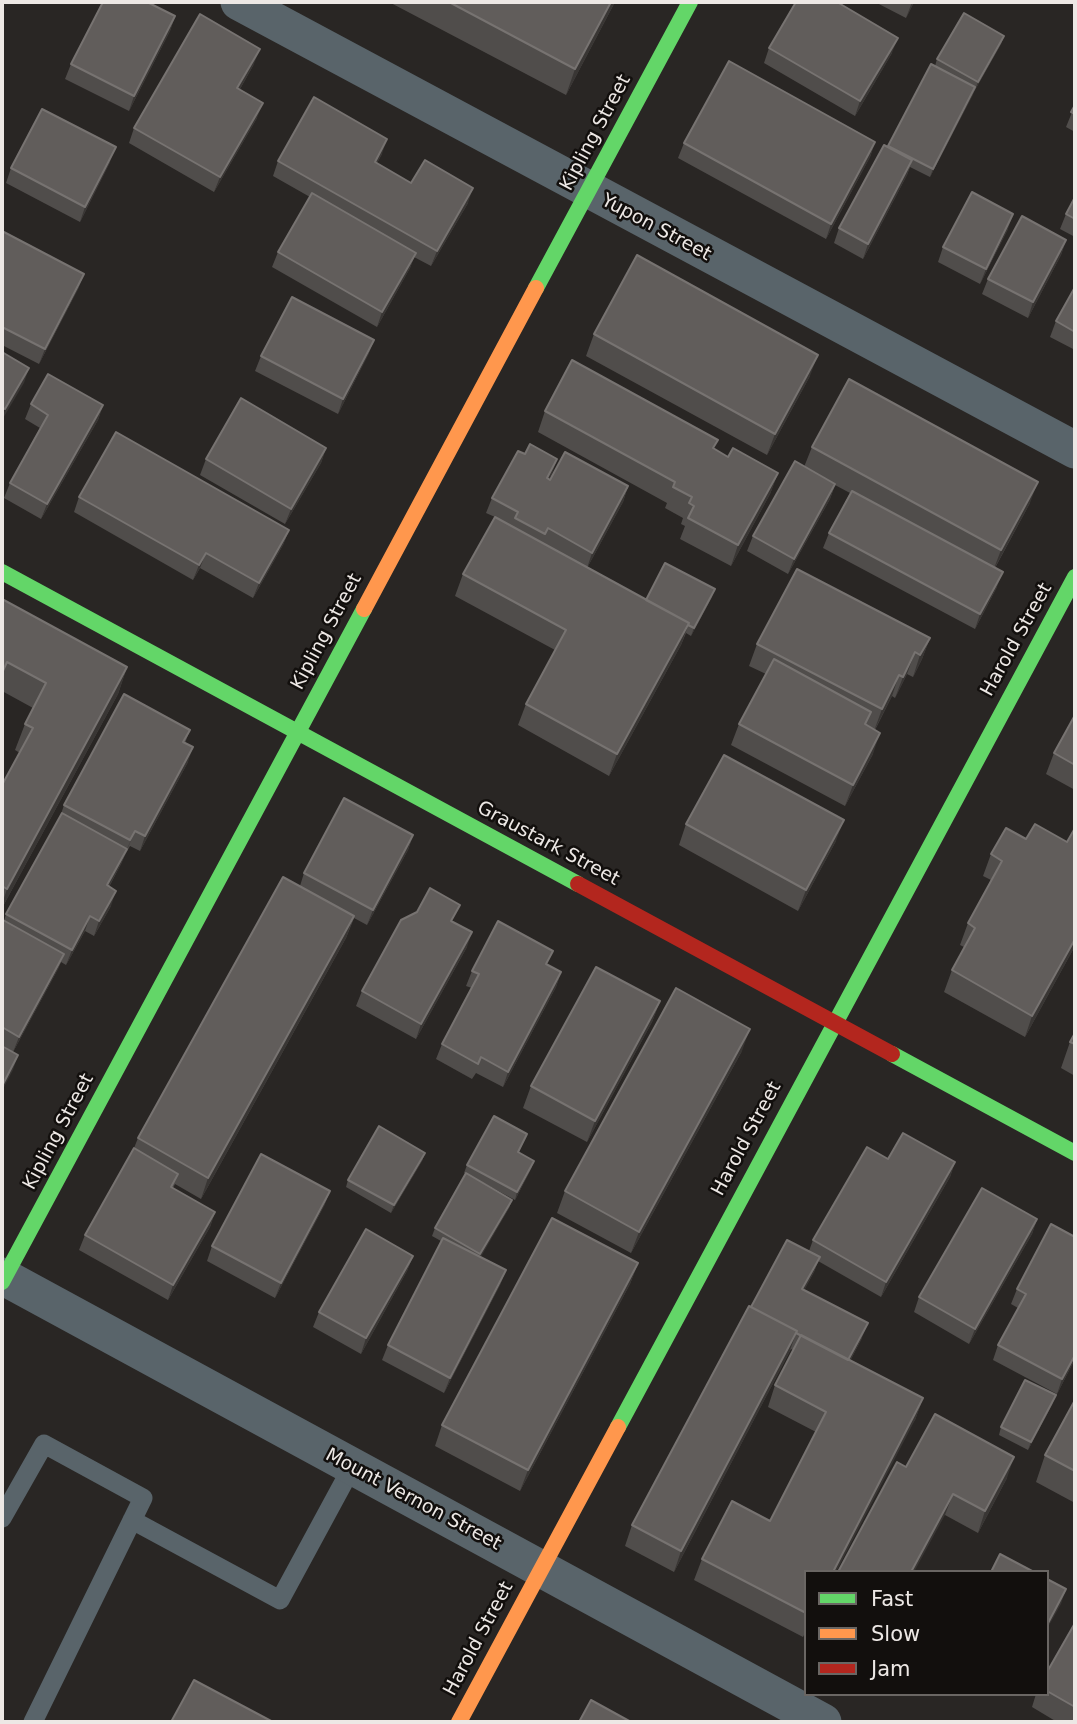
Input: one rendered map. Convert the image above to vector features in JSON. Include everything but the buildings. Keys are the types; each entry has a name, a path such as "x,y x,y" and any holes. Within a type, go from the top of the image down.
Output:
{"street":[{"name":"Yupon Street","path":"239,2 588,192 1075,450"},
{"name":"Kipling Street","path":"3,1279 690,2"},
{"name":"Graustark Street","path":"2,572 1075,1153"},
{"name":"Harold Street","path":"458,1722 1075,577"},
{"name":"Mount Vernon Street","path":"3,1279 824,1722"}],"lane":[{"path":"2,1518 44,1444 143,1498 33,1722"},
{"path":"132,1520 280,1600 352,1467"}],"traffic: fast":[{"path":"536,288 690,2"},
{"path":"2,572 578,884"},
{"path":"618,1427 1075,577"},
{"path":"2,1282 364,609"},
{"path":"892,1054 1075,1153"}],"traffic: slow":[{"path":"364,609 536,288"},
{"path":"459,1722 618,1427"}],"traffic: jam":[{"path":"578,884 892,1054"}]}
